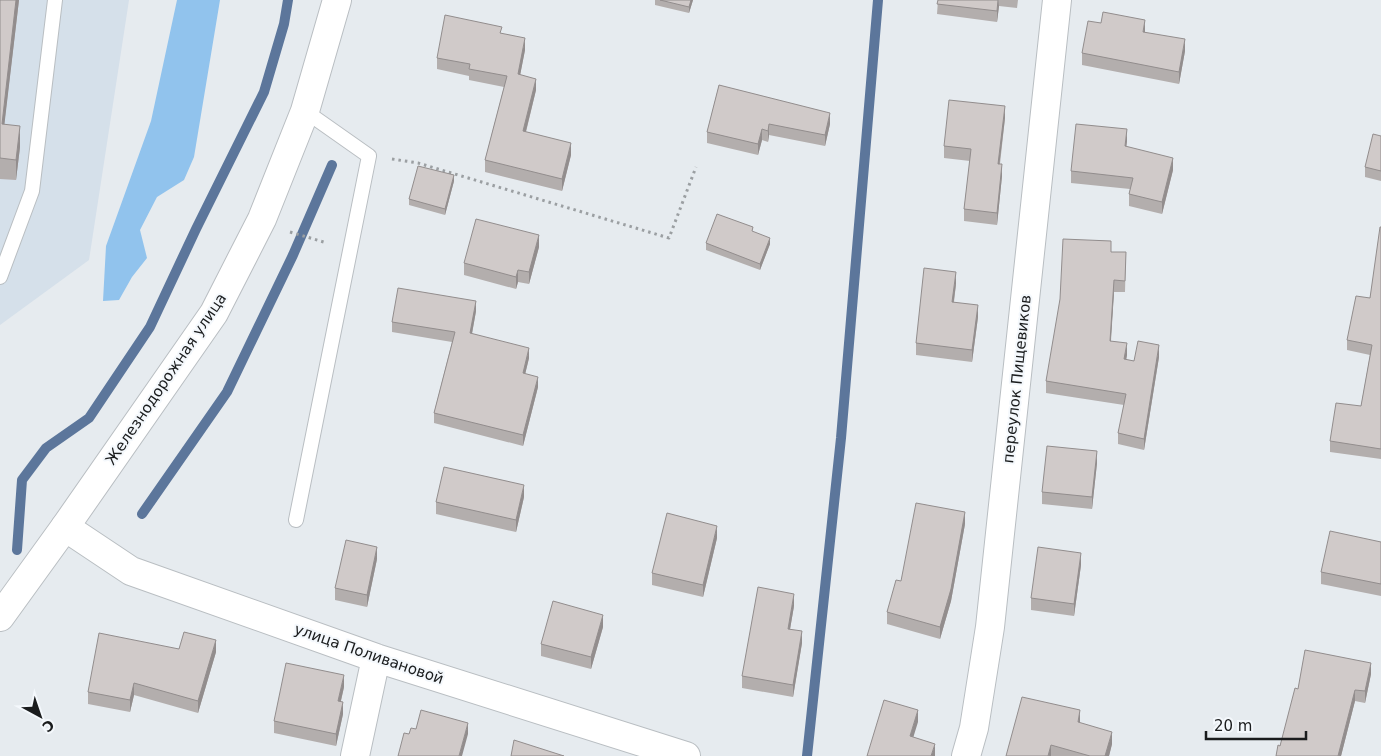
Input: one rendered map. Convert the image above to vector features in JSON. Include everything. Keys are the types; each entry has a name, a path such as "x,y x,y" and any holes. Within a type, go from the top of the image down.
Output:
{"street":[{"name":"Железнодорожная улица","path":"0,617 214,313 262,219 305,112 337,0"},
{"name":"переулок Пищевиков","path":"966,756 974,728 990,627 1056,0"},
{"name":"улица Поливановой","path":"65,527 131,571 376,658 686,756"},
{"path":"355,756 376,658"}],"lane":[{"path":"0,277 32,192 55,0"},
{"path":"296,520 369,156 305,112"}],"path":[{"path":"369,156 418,163 669,238 696,167"},
{"path":"287,231 306,237"}],"shaded area":[{"path":"0,0 129,0 89,260 0,325"},
{"path":"177,0 220,0 194,157 184,180 157,197 140,230 147,258 132,277 119,300 103,301 106,246 151,121"}],"building":[{"path":"0,0 16,0 2,124 20,126 16,160 0,158"},
{"path":"660,0 691,0 689,7"},
{"path":"938,0 998,0 997,11 937,4"},
{"path":"1103,12 1145,20 1143,32 1185,39 1179,72 1082,53 1088,21 1101,23"},
{"path":"445,15 502,27 500,33 525,38 518,74 536,79 523,131 571,143 562,179 485,160 507,76 469,69 470,64 437,58"},
{"path":"719,85 830,113 825,135 769,124 768,131 762,129 758,144 707,132"},
{"path":"949,100 1005,106 998,164 1002,164 997,213 964,209 971,149 944,146"},
{"path":"1076,124 1127,129 1125,146 1173,158 1162,202 1129,194 1133,178 1071,171"},
{"path":"1373,134 1381,136 1381,171 1365,167"},
{"path":"418,166 454,175 445,209 409,199"},
{"path":"717,214 753,227 752,231 770,238 760,264 706,243"},
{"path":"476,219 539,235 529,272 518,270 516,277 464,263"},
{"path":"1380,227 1381,449 1330,441 1336,403 1361,406 1372,345 1347,340 1356,296 1370,298"},
{"path":"1063,239 1111,241 1111,252 1126,252 1125,281 1114,280 1110,341 1127,343 1124,359 1134,361 1138,341 1159,345 1144,439 1118,433 1126,394 1046,381 1060,299"},
{"path":"924,268 956,272 952,302 978,305 972,350 916,343"},
{"path":"398,288 476,301 470,333 529,348 523,373 538,377 523,435 434,413 455,332 392,322"},
{"path":"1047,446 1097,451 1092,497 1042,492"},
{"path":"444,467 524,485 516,520 436,502"},
{"path":"916,503 965,512 951,589 940,627 887,612 896,580 901,581"},
{"path":"667,513 717,526 703,585 652,573"},
{"path":"1330,531 1381,542 1381,584 1321,572"},
{"path":"346,540 377,547 367,595 335,588"},
{"path":"1038,547 1081,553 1074,604 1031,598"},
{"path":"758,587 794,594 788,629 802,631 793,685 742,676"},
{"path":"553,601 603,615 591,657 541,644"},
{"path":"184,632 216,640 198,701 134,683 130,700 88,692 99,633 179,649"},
{"path":"1305,650 1371,663 1365,691 1355,690 1338,756 1276,756 1295,688 1298,689"},
{"path":"286,663 344,675 338,701 343,702 336,734 274,721"},
{"path":"1022,697 1080,710 1078,722 1112,732 1105,756 1090,756 1051,745 1048,756 1006,756"},
{"path":"884,700 918,710 910,736 935,744 931,756 867,756"},
{"path":"421,710 468,723 459,756 398,756 404,733 409,734 411,728 416,729"},
{"path":"514,740 564,756 511,756"}],"waterway":[{"path":"17,550 22,480 46,448 89,418 150,327 264,92 284,24 288,0"},
{"path":"807,756 841,438 878,0"},
{"path":"142,514 227,392 293,255 332,165"}]}
